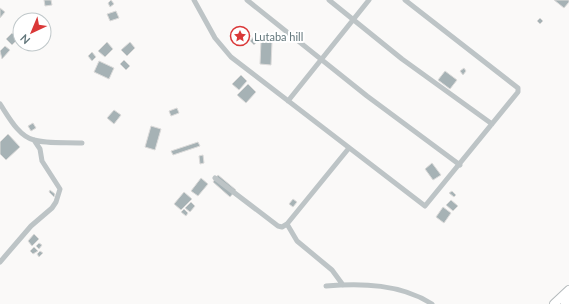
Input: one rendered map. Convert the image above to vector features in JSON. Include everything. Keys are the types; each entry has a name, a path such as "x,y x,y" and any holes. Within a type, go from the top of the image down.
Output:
{"highway":[{"path":"554,304 569,290"},
{"path":"565,304 569,300"}],"street":[{"path":"194,0 222,49 424,206 427,206 518,92 518,88 406,0"},
{"path":"247,0 322,61 460,165"},
{"path":"329,0 402,59 492,124"},
{"path":"288,101 322,61 369,0"},
{"path":"0,104 19,130 34,140 82,143"},
{"path":"0,262 31,226 52,208 59,195 60,189 42,161 40,149 34,140"},
{"path":"215,178 278,226 282,227 287,224 349,148"},
{"path":"287,224 297,241 319,257 332,270 343,285"},
{"path":"326,286 343,285 390,287 415,294 432,304"}],"building":[{"path":"44,0 51,0 52,5 45,6"},
{"path":"111,0 114,4 110,7 108,3"},
{"path":"554,0 569,0 569,2 564,8"},
{"path":"0,8 5,12 0,18"},
{"path":"116,11 119,18 110,21 107,14"},
{"path":"540,18 543,21 540,24 537,21"},
{"path":"12,33 12,45 6,39"},
{"path":"256,34 260,38 254,45 250,41"},
{"path":"261,41 272,42 271,65 260,64"},
{"path":"107,42 113,49 105,57 98,51"},
{"path":"130,42 135,48 127,56 121,50"},
{"path":"5,46 10,50 2,59 0,51"},
{"path":"92,52 96,57 92,61 88,56"},
{"path":"124,60 130,66 126,70 120,64"},
{"path":"99,61 114,68 109,79 94,72"},
{"path":"464,68 466,71 463,75 460,71"},
{"path":"445,71 457,80 450,89 438,80"},
{"path":"241,75 247,81 239,90 232,84"},
{"path":"248,84 256,92 246,103 237,95"},
{"path":"177,108 179,113 171,116 169,111"},
{"path":"114,110 121,115 114,124 107,118"},
{"path":"33,123 36,128 31,131 28,126"},
{"path":"151,126 161,129 155,150 145,147"},
{"path":"8,134 20,147 6,160 0,154 0,142"},
{"path":"198,142 200,146 173,155 171,151"},
{"path":"203,155 204,163 200,164 199,156"},
{"path":"432,163 441,175 433,180 425,169"},
{"path":"218,175 236,190 230,197 213,182"},
{"path":"201,178 208,184 198,196 191,191"},
{"path":"50,190 55,194 54,197 49,192"},
{"path":"452,191 456,195 454,197 449,193"},
{"path":"184,192 192,199 181,210 174,204"},
{"path":"293,199 297,202 293,207 289,204"},
{"path":"451,200 458,206 453,211 446,205"},
{"path":"191,202 195,206 190,212 185,208"},
{"path":"443,207 451,213 444,223 436,217"},
{"path":"184,209 188,213 186,216 181,212"},
{"path":"34,234 39,239 32,246 28,241"},
{"path":"39,243 42,245 39,249 36,246"},
{"path":"34,247 38,251 33,254 30,251"},
{"path":"40,251 43,253 39,257 37,254"}],"place":[{"name":"Lutaba hill","path":"240,36"}]}
